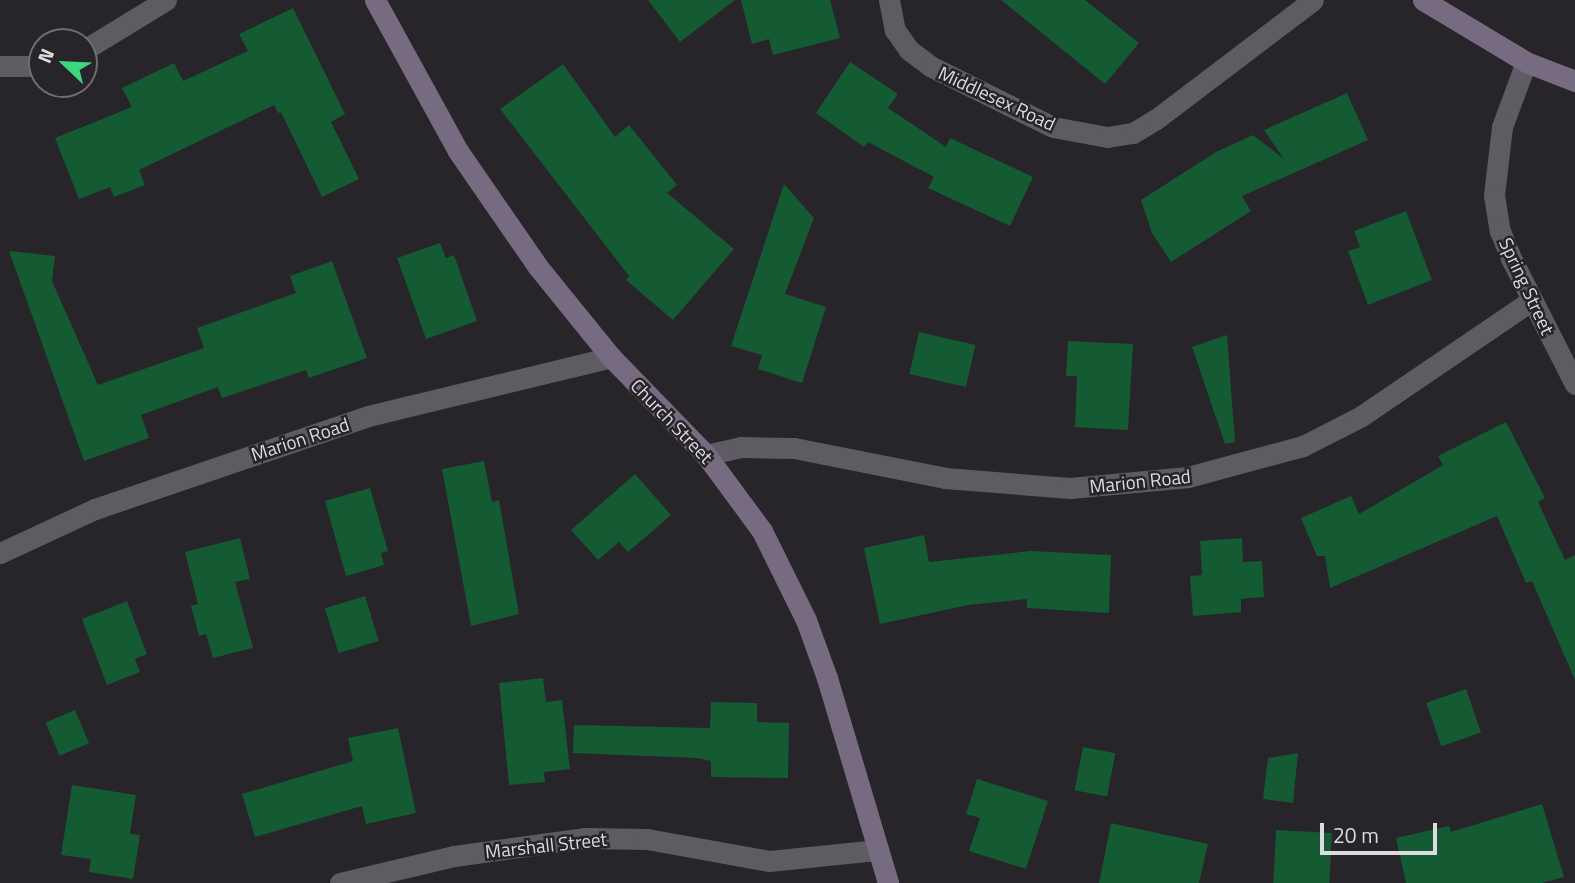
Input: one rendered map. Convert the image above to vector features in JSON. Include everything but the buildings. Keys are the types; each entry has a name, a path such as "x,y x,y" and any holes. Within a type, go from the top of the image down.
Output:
{"street":[{"path":"98,41 166,0"},
{"name":"Church Street","path":"375,0 464,161 538,267 611,356 706,455 759,526 806,620 888,883"},
{"name":"Middlesex Road","path":"889,0 895,30 909,50 930,66 1053,127 1107,137 1133,133 1155,120 1312,0"},
{"path":"1423,0 1525,62 1575,81"},
{"name":"Spring Street","path":"1525,62 1502,127 1494,195 1500,232 1575,384"},
{"path":"0,66 28,66"},
{"name":"Marion Road","path":"706,455 741,447 794,449 946,478 1058,488 1126,486 1188,477 1303,446 1360,417 1532,300"},
{"name":"Marion Road","path":"0,554 95,509 357,419 611,356"},
{"name":"Marshall Street","path":"340,883 454,856 586,838 659,840 769,861 878,850"}]}
